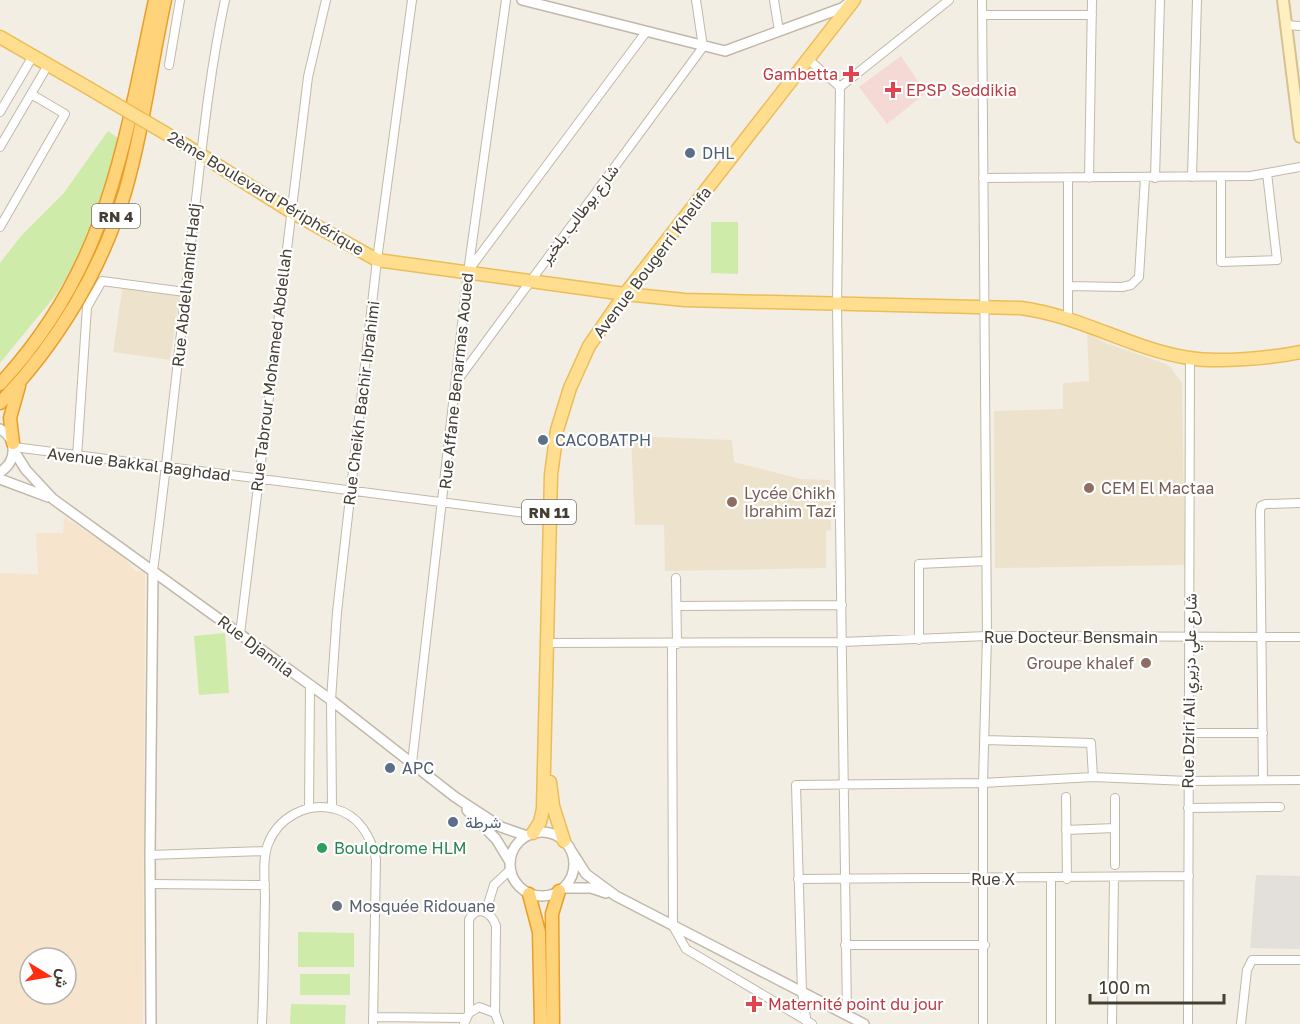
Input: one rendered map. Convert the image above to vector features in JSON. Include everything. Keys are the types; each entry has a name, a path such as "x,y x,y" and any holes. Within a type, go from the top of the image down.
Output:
{"highway":[{"name":"RN 4","path":"0,384 32,348 53,317 73,283 102,222 119,169 155,0"},
{"name":"RN 4","path":"0,403 22,380 71,311 96,265 112,228 131,166 165,0"},
{"path":"13,447 10,418 22,380"},
{"path":"553,1024 552,914 561,890"},
{"path":"529,894 539,932 541,1024"}],"main road":[{"name":"Avenue Bougerri Khelifa","path":"530,835 542,816 546,747 545,643 549,516 557,430 570,388 589,346 625,294 809,60 853,0"},
{"path":"1283,0 1300,137"},
{"name":"2ème Boulevard Périphérique","path":"0,38 187,146 290,211 377,260 625,294 729,302 1029,309 1068,317 1190,358 1250,357 1300,352"},
{"name":"Avenue Bougerri Khelifa","path":"546,747 553,806 567,845"}],"street":[{"path":"169,65 180,0"},
{"name":"Rue Abdelhamid Hadj","path":"153,571 213,54 225,0"},
{"name":"Rue Tabrour Mohamed Abdellah","path":"240,634 308,77 326,0"},
{"name":"Rue Cheikh Bachir Ibrahimi","path":"332,808 331,700 337,612 377,260 412,0"},
{"name":"Rue Affane Benarmas Aoued","path":"412,763 468,272 506,0"},
{"path":"522,0 561,5 646,32 725,51 842,8 853,0"},
{"path":"696,0 703,47"},
{"path":"774,0 779,31"},
{"path":"840,87 949,0"},
{"path":"982,0 987,636 986,740 983,783 985,945 983,1024"},
{"path":"1089,178 1092,0"},
{"path":"1155,178 1160,0"},
{"path":"1192,177 1197,0"},
{"path":"982,15 1092,15"},
{"path":"1286,26 1300,26"},
{"path":"468,272 646,32"},
{"name":"شارع بوطالب بلخير","path":"456,382 703,47"},
{"path":"0,112 33,56"},
{"path":"809,60 840,87 837,305 846,786 847,1015"},
{"path":"0,147 48,65"},
{"path":"0,227 65,114 32,94"},
{"path":"983,178 1221,177 1267,173 1300,167"},
{"path":"1221,177 1221,262 1255,263 1277,260 1267,173"},
{"path":"1068,286 1122,287 1131,285 1139,277 1145,178"},
{"path":"1068,179 1068,317"},
{"path":"76,457 87,307 102,280 185,292"},
{"name":"Rue Dziri Ali شارع علي دزيري","path":"1188,1024 1190,358"},
{"path":"0,429 26,471 53,499"},
{"path":"0,472 9,465 13,447"},
{"name":"Avenue Bakkal Baghdad","path":"13,447 166,469 350,489 549,516"},
{"path":"0,478 53,499"},
{"name":"Rue Djamila","path":"53,499 331,700 455,797"},
{"path":"1263,780 1261,506 1300,503"},
{"path":"919,640 919,564 986,561"},
{"path":"151,1024 153,571"},
{"path":"676,578 674,926 686,949 808,1023"},
{"path":"677,606 842,605"},
{"name":"Rue Docteur Bensmain","path":"545,643 842,642 987,636 1300,637"},
{"path":"309,808 310,687"},
{"path":"1189,733 1263,733"},
{"path":"986,740 1091,743 1093,777"},
{"path":"808,1023 802,992 796,785 983,783 1093,777 1188,781 1300,780"},
{"path":"455,797 501,827 530,835 550,833 567,845 586,874 616,897"},
{"path":"455,797 496,839 517,884 529,894 547,896 561,890 591,888 616,897 864,1024"},
{"path":"1066,797 1067,879"},
{"path":"1115,798 1115,865"},
{"path":"1188,808 1280,807"},
{"path":"263,1024 266,850 279,825 296,812 309,808 332,808 357,821 371,839 376,859 373,1021 466,1018 479,1007 495,1013"},
{"path":"1066,830 1114,828"},
{"path":"486,911 494,885 510,866 514,849 530,835"},
{"path":"561,890 572,874 574,866 567,845"},
{"path":"150,855 266,850"},
{"name":"Rue X","path":"798,879 1067,879 1189,876"},
{"path":"1112,1024 1114,878"},
{"path":"1051,879 1051,1024"},
{"path":"150,884 265,885"},
{"path":"466,1018 470,920 472,914 486,911 493,916 496,926 495,1013 499,1024"},
{"path":"845,945 985,945"},
{"path":"1241,1024 1247,970 1252,960 1300,960"}],"shaded area":[{"name":"EPSP Seddikia","path":"901,56 926,93 887,124 859,87"},
{"path":"123,284 180,293 170,360 113,352"},
{"name":"CEM El Mactaa","path":"1087,333 1106,343 1169,365 1182,383 1185,565 995,568 994,411 1063,409 1063,383 1089,381"},
{"name":"Lycée Chikh Ibrahim Tazi","path":"631,436 732,440 734,462 801,479 830,480 831,530 826,531 826,568 665,571 664,525 635,525"},
{"path":"64,517 121,554 135,571 145,572 143,1024 0,1024 0,573 38,574 36,533 63,533"},
{"path":"1256,875 1300,876 1300,949 1250,948"}],"green space":[{"path":"108,131 121,140 87,244 55,296 0,363 0,263 21,236 63,194"},
{"path":"711,222 738,222 738,274 711,273"},
{"path":"225,633 229,693 199,695 194,636"},
{"path":"298,932 354,933 354,967 298,967"},
{"path":"300,974 350,974 350,995 300,995"},
{"path":"291,1004 346,1005 345,1024 290,1024"}],"place":[{"name":"Gambetta","path":"851,74"},
{"name":"EPSP Seddikia","path":"893,90"},
{"name":"DHL","path":"690,153"},
{"name":"CACOBATPH","path":"543,440"},
{"name":"CEM El Mactaa","path":"1089,488"},
{"name":"Lycée Chikh Ibrahim Tazi","path":"732,502"},
{"name":"Groupe khalef","path":"1146,663"},
{"name":"APC","path":"390,768"},
{"name":"شرطة","path":"453,822"},
{"name":"Boulodrome HLM","path":"322,848"},
{"name":"Mosquée Ridouane","path":"337,906"},
{"name":"Maternité point du jour","path":"754,1004"}]}
